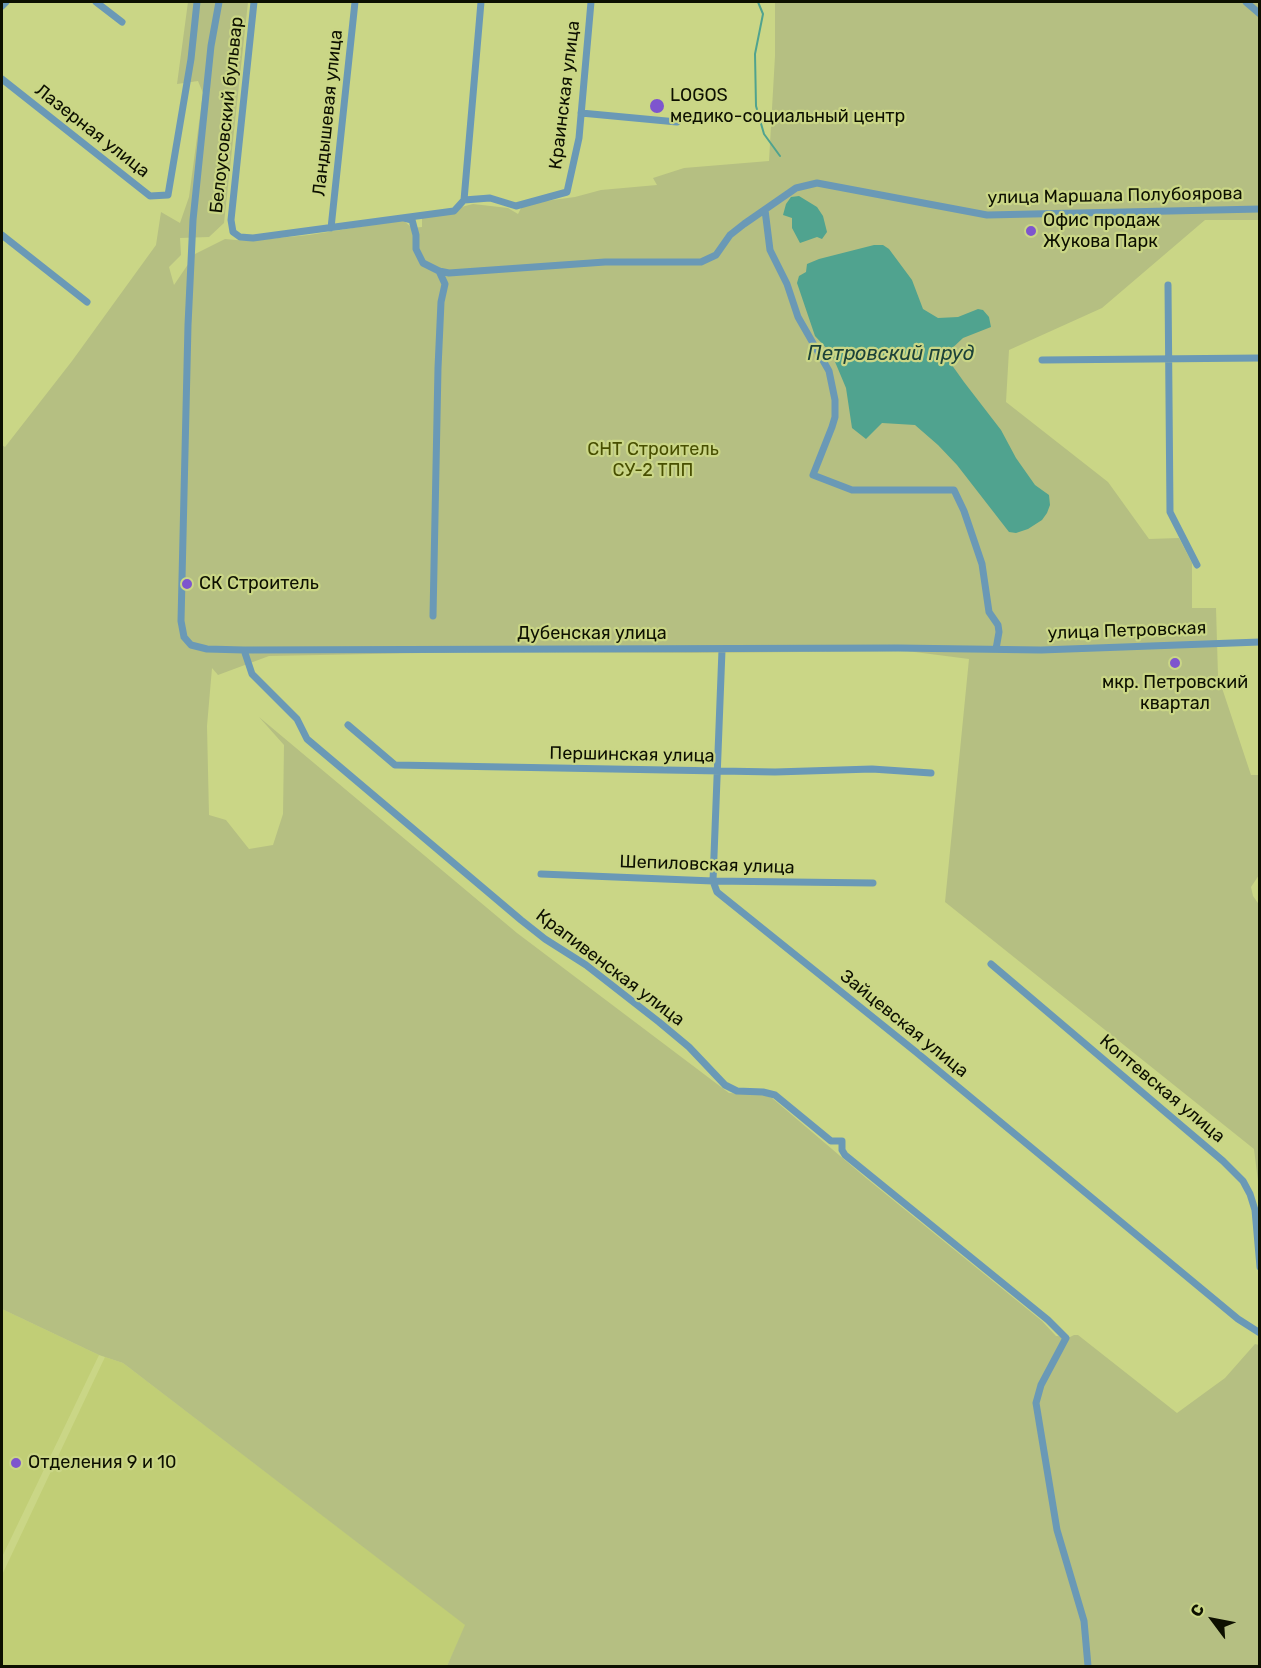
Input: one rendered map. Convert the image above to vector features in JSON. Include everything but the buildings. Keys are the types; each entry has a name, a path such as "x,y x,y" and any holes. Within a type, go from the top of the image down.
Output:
{"street":[{"path":"2,6 6,2"},
{"path":"96,2 122,22"},
{"name":"Лазерная улица","path":"2,79 150,196 168,195 191,59 197,2"},
{"name":"Дубенская улица","path":"219,2 211,46 193,220 188,314 181,621 182,632 190,644 207,649 244,650 996,649"},
{"name":"Белоусовский бульвар","path":"254,2 231,220 232,231 240,237 253,238 331,228"},
{"name":"Ландышевая улица","path":"331,228 355,2"},
{"path":"331,228 454,211 464,200 481,2"},
{"name":"Краинская улица","path":"464,200 490,198 516,206 567,192 575,162 591,2"},
{"path":"1246,2 1260,14"},
{"path":"581,113 677,122"},
{"name":"улица Маршала Полубоярова","path":"439,272 472,272 605,262 701,262 716,255 733,232 796,188 817,183 987,215 1260,209"},
{"path":"765,210 770,250 787,285 798,317 829,371 835,400 835,420 813,476 852,490 954,490 964,511 982,564 989,612 998,625 996,649"},
{"path":"404,218 412,220 416,235 416,249 423,263 439,272 445,284 441,302 433,616"},
{"path":"2,235 87,302"},
{"path":"1168,285 1170,512 1197,565"},
{"path":"1042,360 1170,357 1260,358"},
{"name":"улица Петровская","path":"996,649 1086,649 1260,642"},
{"name":"Крапивенская улица","path":"244,650 252,674 297,719 307,739 521,920 545,939 586,965 659,1022 689,1047 725,1085 738,1091 775,1095 831,1141 842,1141 842,1150 845,1155 1048,1320 1066,1338 1041,1385 1036,1402 1057,1530 1084,1621 1088,1666"},
{"path":"713,881 722,650"},
{"name":"Першинская улица","path":"348,725 396,765 775,772 872,769 931,773"},
{"name":"Шепиловская улица","path":"541,874 713,881 873,883"},
{"name":"Зайцевская улица","path":"713,881 715,889 724,898 925,1060 1238,1319 1260,1333"},
{"name":"Коптевская улица","path":"991,964 1223,1161 1244,1183 1251,1194 1256,1214 1260,1267"}],"shaded area":[{"path":"2,1309 99,1355 2,1557"},
{"path":"105,1357 123,1363 466,1625 447,1666 2,1666 2,1575"}],"green space":[{"name":"СНТ Строитель СУ-2 ТПП","path":"188,2 248,2 224,223 209,237 180,238 181,255 169,267 174,285 195,254 225,239 247,241 309,235 403,220 412,228 422,227 422,217 473,204 508,208 518,214 523,204 575,197 601,190 657,185 653,178 684,168 769,161 775,56 775,2 1259,2 1259,220 1205,220 1102,308 1009,350 1006,402 1108,482 1149,539 1179,538 1192,563 1192,608 1216,608 1218,676 1251,775 1259,775 1259,875 1251,887 1253,896 1260,906 1259,1189 1254,1149 945,902 969,659 907,651 473,652 269,656 218,675 212,668 207,726 209,815 226,820 249,849 273,845 283,814 284,745 259,717 517,933 729,1093 764,1095 772,1098 866,1178 1042,1321 1056,1336 1078,1335 1177,1413 1225,1378 1255,1344 1259,1345 1259,1666 447,1666 465,1625 123,1363 99,1355 2,1309 2,445 5,447 72,361 156,245 161,212 180,223 189,197 203,93 198,81 177,84"}],"water":[{"path":"799,196 817,207 823,216 827,232 822,239 817,237 800,243 792,228 792,218 783,215 791,197"},
{"name":"Петровский пруд","path":"874,245 883,245 889,249 912,280 923,309 938,318 958,317 978,309 983,310 989,317 991,327 963,338 947,353 949,361 1001,430 1016,458 1035,485 1049,495 1050,505 1047,513 1042,520 1028,529 1016,533 1009,532 957,465 915,425 882,423 866,439 852,428 846,388 833,357 836,354 834,349 829,351 815,336 797,283 799,276 806,272 807,264"}],"waterway":[{"path":"758,2 763,14 755,54 756,106 764,134 780,156"}],"place":[{"name":"LOGOS медико-социальный центр","path":"657,106"},
{"name":"Офис продаж Жукова Парк","path":"1031,231"},
{"name":"СК Строитель","path":"187,584"},
{"name":"мкр. Петровский квартал","path":"1175,663"},
{"name":"Отделения 9 и 10","path":"16,1463"}]}
